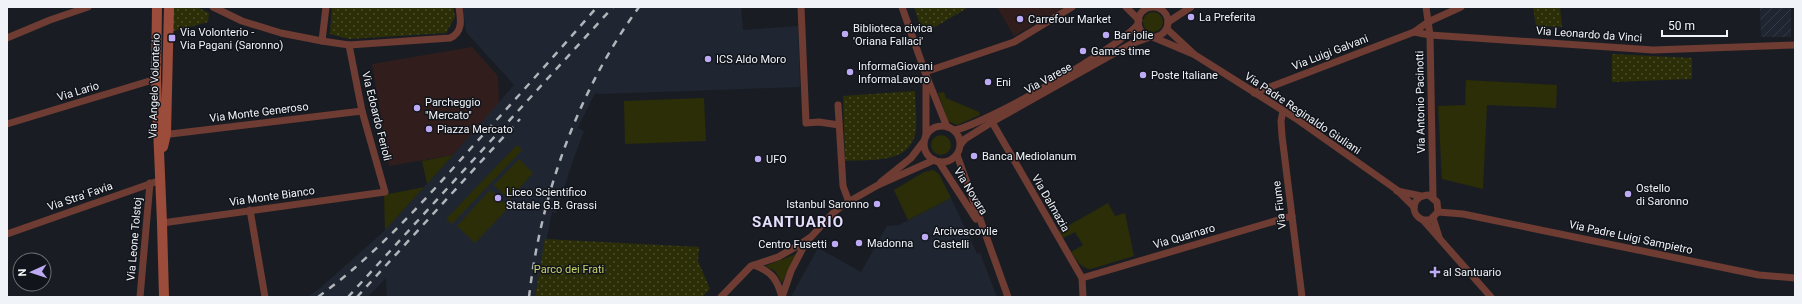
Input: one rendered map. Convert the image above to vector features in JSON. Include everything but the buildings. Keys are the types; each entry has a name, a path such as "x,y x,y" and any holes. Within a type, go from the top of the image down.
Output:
{"street":[{"path":"7,38 50,20 88,7"},
{"name":"Via Angelo Volonterio","path":"157,7 156,79 163,134"},
{"name":"Via Angelo Volonterio","path":"164,297 160,165 163,134 169,7"},
{"path":"213,7 242,21 280,33 349,45 450,38 455,36 461,26 459,7"},
{"path":"322,41 326,7"},
{"path":"801,7 806,123 819,122 839,125"},
{"path":"721,297 739,277 754,265 787,252 807,240 833,213 849,202 878,185 937,161 949,161 957,155 961,144 957,134 951,128 925,73 902,7"},
{"path":"925,73 1014,42 1072,7"},
{"path":"1126,7 1139,22 1142,32 1152,37 1160,36 1168,26 1191,7"},
{"path":"1139,22 1144,11 1156,7 1166,14 1168,26"},
{"name":"Via Antonio Pacinotti","path":"1426,7 1430,35 1432,197"},
{"name":"Via Luigi Galvani","path":"1254,93 1414,32 1428,22 1462,7"},
{"name":"Via Varese","path":"951,128 963,128 1052,83 1116,44 1132,31 1139,22"},
{"name":"Via Padre Reginaldo Giuliani","path":"1168,26 1195,55"},
{"path":"1414,32 1430,35"},
{"name":"Via Leonardo da Vinci","path":"1430,35 1653,50 1795,45"},
{"name":"Via Varese","path":"961,144 965,139 992,122 1131,44 1152,37"},
{"name":"Via Padre Reginaldo Giuliani","path":"1152,37 1195,55 1282,111 1397,190 1414,207 1416,215 1491,297"},
{"name":"Via Edoardo Ferioli","path":"349,45 362,111 384,192"},
{"path":"925,73 925,139 927,154 937,161"},
{"name":"Via Lario","path":"7,124 156,79"},
{"path":"838,106 844,186 849,202"},
{"name":"Via Monte Generoso","path":"163,134 362,111"},
{"name":"Via Fiume","path":"1282,111 1282,132 1302,297"},
{"name":"Via Dalmazia","path":"992,122 1082,278 1083,297"},
{"path":"878,185 911,158 929,132 937,126 951,128"},
{"name":"Via Novara","path":"957,155 1008,297"},
{"name":"Via Novara","path":"937,161 984,231"},
{"name":"Via Stra' Favia","path":"7,234 161,180"},
{"name":"Via Leone Tolstoj","path":"140,297 150,183"},
{"name":"Via Padre Reginaldo Giuliani","path":"1397,190 1432,197 1436,212 1440,241"},
{"name":"Via Monte Bianco","path":"162,223 384,192"},
{"path":"1414,207 1416,200 1421,196"},
{"path":"250,210 265,297"},
{"path":"1422,220 1436,212"},
{"name":"Via Padre Luigi Sampietro","path":"1436,212 1463,214 1759,275 1795,278"},
{"name":"Via Quarnaro","path":"1082,278 1292,216"},
{"path":"782,297 791,271 807,240"},
{"path":"754,265 773,276 777,281 782,297"}],"shaded area":[{"path":"463,7 741,7 743,30 798,26 800,87 595,93 578,128 584,131 556,213 552,212 535,297 387,297 386,278 368,297 307,297 319,289 382,233 514,85 466,32"},
{"name":"Carrefour Market","path":"997,7 1065,7 1014,36"},
{"path":"1760,7 1791,7 1791,37 1761,37"},
{"name":"Piazza Mercato","path":"472,47 498,76 499,103 453,155 389,166 372,64"},
{"name":"Arcivescovile Castelli","path":"951,198 977,254 980,253 997,297 791,297 818,248 861,272 887,226 899,225"}],"green space":[{"path":"171,7 197,7 209,13 208,22 170,32"},
{"path":"332,7 453,7 455,17 446,33 349,39 330,34"},
{"path":"914,7 969,7 923,34"},
{"path":"1533,7 1560,7 1562,27 1536,26"},
{"path":"1153,12 1160,15 1163,22 1160,29 1153,32 1146,29 1143,22 1146,15"},
{"path":"1612,54 1692,58 1692,79 1612,82"},
{"path":"1466,80 1557,85 1556,108 1487,105 1483,189 1442,179 1438,106 1465,105"},
{"path":"915,91 916,128 913,140 907,148 890,158 845,161 843,96"},
{"path":"944,92 946,98 979,112 980,115 957,125 948,121 938,93"},
{"path":"704,98 706,141 625,144 624,101"},
{"path":"941,135 948,138 951,145 948,152 941,155 934,152 931,145 934,138"},
{"path":"517,145 522,150 452,224 446,219"},
{"path":"453,155 427,184 422,161"},
{"path":"519,159 533,173 509,200 494,185"},
{"path":"933,170 939,174 951,198 908,220 894,190 924,172"},
{"path":"424,187 385,230 384,195"},
{"path":"490,190 509,207 475,243 457,226"},
{"path":"1108,203 1115,216 1125,213 1134,256 1091,269 1084,267 1071,252 1083,245 1075,232 1063,238 1059,231"},
{"name":"Parco dei Frati","path":"545,239 699,247 698,261 710,289 702,297 535,297"},
{"path":"796,254 782,283 775,271 765,266"}],"railway":[{"path":"318,297 360,263 418,207 597,7"},
{"path":"348,297 613,7"},
{"path":"529,297 543,220 553,182 566,145 598,73 617,39 639,7"},
{"path":"357,297 520,119"}],"place":[{"name":"La Preferita","path":"1191,17"},
{"name":"Carrefour Market","path":"1020,19"},
{"name":"Biblioteca civica 'Oriana Fallaci'","path":"845,34"},
{"name":"Bar jolie","path":"1106,35"},
{"name":"Via Volonterio - Via Pagani (Saronno)","path":"172,38"},
{"name":"Games time","path":"1083,51"},
{"name":"ICS Aldo Moro","path":"708,59"},
{"name":"InformaGiovani InformaLavoro","path":"850,72"},
{"name":"Poste Italiane","path":"1143,75"},
{"name":"Eni","path":"988,82"},
{"name":"Parcheggio \"Mercato\"","path":"417,108"},
{"name":"Piazza Mercato","path":"429,129"},
{"name":"Banca Mediolanum","path":"974,156"},
{"name":"UFO","path":"758,159"},
{"name":"Ostello di Saronno","path":"1628,194"},
{"name":"Liceo Scientifico Statale G.B. Grassi","path":"498,198"},
{"name":"Istanbul Saronno","path":"877,204"},
{"name":"Arcivescovile Castelli","path":"925,237"},
{"name":"Madonna","path":"859,243"},
{"name":"Centro Fusetti","path":"835,244"},
{"name":"al Santuario","path":"1435,272"}],"district":[{"name":"SANTUARIO","path":"798,222"}]}
